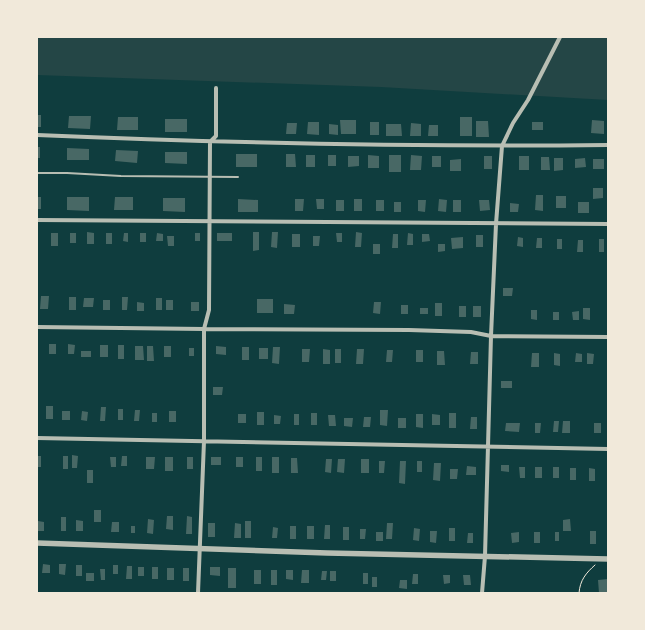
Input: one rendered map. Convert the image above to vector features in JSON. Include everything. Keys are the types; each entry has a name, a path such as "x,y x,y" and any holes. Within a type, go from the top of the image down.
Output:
{"street":[{"path":"482,593 485,556 487,446 496,224 502,146 513,123 528,100 560,37"},
{"path":"198,593 204,440 204,329 209,310 210,142 216,136 216,88"},
{"path":"37,135 210,142 608,146"},
{"path":"37,220 496,224 546,222 608,224"},
{"path":"37,327 409,330 471,332 491,336 608,337"},
{"path":"37,438 204,440 608,449"},
{"path":"37,543 327,553 608,559"}],"lane":[{"path":"37,173 238,178"}],"path":[{"path":"579,593 580,583 584,575 601,558"}],"shaded area":[{"path":"37,37 608,37 608,100 381,87 37,75"}],"building":[{"path":"37,115 41,115 41,127 37,127"},
{"path":"69,116 91,116 90,129 68,128"},
{"path":"118,117 138,117 138,130 117,130"},
{"path":"460,117 472,117 472,136 460,136"},
{"path":"165,119 187,119 187,132 165,132"},
{"path":"340,120 356,120 356,134 341,134"},
{"path":"592,120 604,121 604,134 591,133"},
{"path":"476,121 488,121 489,137 476,137"},
{"path":"308,122 319,122 319,135 307,134"},
{"path":"370,122 379,122 379,135 370,135"},
{"path":"532,122 543,122 543,130 532,130"},
{"path":"287,123 297,123 296,134 286,134"},
{"path":"411,123 421,124 421,136 410,136"},
{"path":"329,124 338,125 338,135 329,134"},
{"path":"386,124 401,124 402,136 386,136"},
{"path":"429,125 438,125 438,136 428,136"},
{"path":"37,147 40,147 40,158 37,158"},
{"path":"67,148 89,149 89,160 67,160"},
{"path":"116,150 138,151 137,163 115,161"},
{"path":"165,152 187,152 187,164 165,163"},
{"path":"236,154 257,154 257,167 236,167"},
{"path":"286,154 295,154 296,167 286,167"},
{"path":"306,155 315,155 315,167 306,167"},
{"path":"328,155 336,155 336,166 328,166"},
{"path":"368,155 379,156 379,168 368,168"},
{"path":"389,155 401,155 401,172 389,172"},
{"path":"411,155 422,156 421,170 410,170"},
{"path":"348,156 359,156 359,166 348,167"},
{"path":"432,156 441,156 441,167 432,167"},
{"path":"484,156 492,156 492,169 484,169"},
{"path":"519,156 529,156 529,170 519,170"},
{"path":"541,157 549,157 550,170 541,170"},
{"path":"554,158 563,158 563,170 554,171"},
{"path":"585,158 586,167 575,168 575,159"},
{"path":"461,159 461,171 450,171 450,160"},
{"path":"593,159 604,159 604,169 593,169"},
{"path":"593,188 603,188 603,198 593,199"},
{"path":"536,195 543,195 543,211 535,210"},
{"path":"556,196 566,196 566,208 556,208"},
{"path":"37,197 41,197 41,209 37,209"},
{"path":"67,197 89,197 89,211 67,210"},
{"path":"115,197 133,197 133,210 114,210"},
{"path":"163,198 185,198 185,212 163,211"},
{"path":"238,199 258,200 258,212 238,212"},
{"path":"295,199 304,199 303,211 295,211"},
{"path":"316,199 324,199 324,209 317,209"},
{"path":"354,199 362,199 362,211 354,211"},
{"path":"439,199 447,200 446,212 438,211"},
{"path":"336,200 344,200 344,211 336,211"},
{"path":"376,200 384,200 384,211 376,211"},
{"path":"418,200 426,200 425,212 418,211"},
{"path":"453,200 461,200 461,212 453,212"},
{"path":"479,200 489,200 490,210 480,211"},
{"path":"394,202 401,202 401,212 394,212"},
{"path":"578,202 589,202 589,213 578,213"},
{"path":"510,203 519,204 518,212 510,212"},
{"path":"87,232 94,233 94,244 87,244"},
{"path":"253,232 259,232 259,250 253,251"},
{"path":"272,232 278,232 277,248 271,247"},
{"path":"356,232 362,233 361,247 355,247"},
{"path":"51,233 58,233 58,246 51,246"},
{"path":"70,233 76,233 76,243 70,243"},
{"path":"106,233 112,233 112,244 106,244"},
{"path":"124,233 128,233 128,242 123,241"},
{"path":"140,233 146,233 146,242 140,242"},
{"path":"157,233 163,234 163,241 156,241"},
{"path":"195,233 200,233 200,241 195,241"},
{"path":"217,233 232,233 232,241 217,241"},
{"path":"336,233 342,233 342,242 337,242"},
{"path":"408,233 413,234 413,245 407,245"},
{"path":"292,234 300,234 300,247 292,247"},
{"path":"393,234 398,234 398,248 392,248"},
{"path":"422,234 429,234 430,241 422,242"},
{"path":"476,235 483,235 483,247 476,247"},
{"path":"167,236 174,236 174,246 168,246"},
{"path":"313,236 320,236 319,246 313,246"},
{"path":"463,237 463,248 452,249 451,238"},
{"path":"518,237 523,238 523,247 517,246"},
{"path":"537,238 542,238 542,248 536,248"},
{"path":"557,239 562,239 562,249 557,249"},
{"path":"599,239 604,239 604,252 599,252"},
{"path":"578,240 583,240 583,252 577,252"},
{"path":"373,244 380,244 380,254 373,254"},
{"path":"438,244 445,244 445,251 438,252"},
{"path":"503,288 513,288 512,296 503,296"},
{"path":"41,296 49,296 48,309 40,309"},
{"path":"69,297 76,297 76,310 69,310"},
{"path":"122,297 128,297 127,310 122,310"},
{"path":"84,298 94,298 93,307 83,307"},
{"path":"156,298 162,298 162,310 156,310"},
{"path":"257,299 273,299 273,313 257,313"},
{"path":"103,300 110,300 110,310 103,310"},
{"path":"166,300 173,300 173,310 166,310"},
{"path":"137,302 144,303 144,311 137,311"},
{"path":"191,302 199,302 199,311 191,311"},
{"path":"374,302 381,302 380,314 373,313"},
{"path":"435,303 442,303 442,316 435,316"},
{"path":"284,304 295,305 294,314 284,314"},
{"path":"401,305 408,305 408,314 401,314"},
{"path":"459,306 466,306 466,317 459,317"},
{"path":"473,306 481,306 481,317 473,317"},
{"path":"420,308 428,308 428,314 420,314"},
{"path":"583,308 590,308 590,320 583,319"},
{"path":"531,310 537,310 537,320 531,319"},
{"path":"579,311 579,320 573,320 572,312"},
{"path":"553,312 559,312 559,320 553,320"},
{"path":"49,344 56,344 56,354 49,354"},
{"path":"68,344 75,345 74,354 68,354"},
{"path":"100,345 108,345 108,357 100,357"},
{"path":"118,345 124,345 124,359 118,359"},
{"path":"135,346 143,346 144,360 135,360"},
{"path":"147,346 153,346 154,361 147,361"},
{"path":"164,346 171,346 171,357 164,357"},
{"path":"216,346 226,347 226,355 216,354"},
{"path":"242,347 249,347 249,360 242,360"},
{"path":"273,347 280,347 279,364 272,363"},
{"path":"189,348 194,348 194,356 189,356"},
{"path":"259,348 268,348 268,359 259,359"},
{"path":"302,349 310,349 309,362 302,362"},
{"path":"323,349 330,350 330,364 323,364"},
{"path":"335,349 341,349 341,363 335,363"},
{"path":"357,349 364,349 363,364 356,364"},
{"path":"387,350 393,350 392,362 386,362"},
{"path":"416,350 423,350 423,362 416,362"},
{"path":"81,351 91,351 91,357 81,357"},
{"path":"437,351 444,351 445,365 437,365"},
{"path":"471,352 478,352 478,364 470,364"},
{"path":"532,353 539,353 539,367 531,367"},
{"path":"554,353 560,354 560,366 554,365"},
{"path":"576,353 582,354 582,362 575,362"},
{"path":"587,353 594,354 593,364 587,364"},
{"path":"501,381 512,381 512,388 501,388"},
{"path":"213,387 223,387 222,395 213,395"},
{"path":"46,406 53,406 53,419 46,419"},
{"path":"101,407 106,407 105,421 100,421"},
{"path":"118,409 123,409 123,420 118,420"},
{"path":"135,410 140,410 139,421 134,421"},
{"path":"380,410 388,410 387,426 380,425"},
{"path":"62,411 70,411 70,420 62,420"},
{"path":"82,411 88,412 87,421 81,420"},
{"path":"169,411 176,411 176,422 169,422"},
{"path":"257,412 264,412 264,425 257,425"},
{"path":"152,413 157,413 157,422 152,422"},
{"path":"311,413 317,413 317,425 311,425"},
{"path":"449,413 456,413 456,428 449,428"},
{"path":"238,414 246,414 246,423 238,423"},
{"path":"294,414 299,414 299,425 294,425"},
{"path":"416,414 423,414 423,428 416,427"},
{"path":"432,414 440,415 440,425 432,425"},
{"path":"274,415 281,416 280,424 274,424"},
{"path":"328,415 335,415 336,426 329,426"},
{"path":"364,417 371,417 370,427 363,427"},
{"path":"471,417 477,417 477,429 470,429"},
{"path":"344,418 353,418 352,427 344,426"},
{"path":"398,418 406,418 406,428 398,428"},
{"path":"554,421 559,421 558,432 553,432"},
{"path":"563,421 570,421 570,433 562,433"},
{"path":"506,423 520,423 519,432 505,431"},
{"path":"535,423 541,423 540,433 535,433"},
{"path":"594,423 601,423 601,433 594,433"},
{"path":"72,455 78,456 77,468 72,468"},
{"path":"37,456 41,456 41,467 37,467"},
{"path":"63,456 68,456 68,469 63,469"},
{"path":"122,456 127,456 127,466 121,466"},
{"path":"110,457 116,457 116,467 111,467"},
{"path":"146,457 155,457 154,469 146,469"},
{"path":"165,457 173,457 173,471 165,471"},
{"path":"187,457 193,457 193,469 187,469"},
{"path":"211,457 221,457 221,465 211,465"},
{"path":"236,457 243,457 243,467 236,467"},
{"path":"256,457 262,457 262,471 256,471"},
{"path":"272,457 279,457 279,473 272,473"},
{"path":"291,458 297,458 298,473 291,473"},
{"path":"326,459 332,459 331,473 325,472"},
{"path":"338,459 345,459 344,473 337,472"},
{"path":"361,459 369,459 369,473 361,473"},
{"path":"379,461 385,461 384,473 379,473"},
{"path":"400,461 406,461 405,484 399,483"},
{"path":"417,461 422,461 422,472 417,472"},
{"path":"434,463 441,463 440,481 433,480"},
{"path":"501,465 509,465 509,472 501,471"},
{"path":"467,466 476,467 476,475 466,475"},
{"path":"519,467 525,467 525,478 520,478"},
{"path":"535,467 542,467 542,478 535,478"},
{"path":"553,467 559,467 559,478 553,478"},
{"path":"570,468 576,468 576,480 570,480"},
{"path":"589,468 595,469 595,481 589,481"},
{"path":"450,469 458,469 457,479 450,479"},
{"path":"87,470 93,470 93,483 87,483"},
{"path":"94,510 101,510 101,522 94,522"},
{"path":"167,516 173,516 173,530 166,529"},
{"path":"187,516 192,517 192,534 186,534"},
{"path":"61,517 66,517 66,531 61,531"},
{"path":"148,519 154,520 153,534 147,533"},
{"path":"570,519 571,531 563,531 563,520"},
{"path":"76,520 83,521 83,531 76,531"},
{"path":"38,521 44,522 44,531 38,531"},
{"path":"245,521 251,521 251,538 245,538"},
{"path":"112,522 119,522 119,532 111,532"},
{"path":"208,523 215,523 215,537 208,537"},
{"path":"235,523 241,524 241,538 234,538"},
{"path":"387,523 393,523 392,539 386,539"},
{"path":"325,525 330,525 330,539 324,539"},
{"path":"131,526 135,526 135,533 131,533"},
{"path":"290,526 296,526 296,539 290,539"},
{"path":"307,526 314,526 314,539 307,539"},
{"path":"273,527 278,528 277,538 272,538"},
{"path":"343,527 349,527 349,540 343,540"},
{"path":"414,528 420,529 419,541 413,540"},
{"path":"449,528 455,528 455,541 449,541"},
{"path":"360,529 366,529 365,539 360,539"},
{"path":"430,531 437,531 436,543 430,542"},
{"path":"590,531 596,531 596,544 590,544"},
{"path":"376,532 383,532 383,541 376,541"},
{"path":"519,532 519,542 512,543 511,533"},
{"path":"534,532 540,532 540,543 534,543"},
{"path":"555,532 559,532 559,541 555,541"},
{"path":"468,533 473,533 473,543 467,543"},
{"path":"43,564 50,565 50,573 42,573"},
{"path":"59,564 66,564 65,575 59,574"},
{"path":"76,565 82,565 82,576 76,576"},
{"path":"113,565 118,565 118,574 113,574"},
{"path":"127,566 132,566 132,579 126,579"},
{"path":"138,567 144,567 144,576 138,576"},
{"path":"152,567 158,567 158,579 152,579"},
{"path":"210,567 220,567 220,576 210,575"},
{"path":"167,568 174,568 174,580 167,580"},
{"path":"183,568 189,568 189,581 183,581"},
{"path":"228,568 236,568 236,588 228,588"},
{"path":"100,569 105,569 105,580 101,580"},
{"path":"254,570 261,570 261,584 254,584"},
{"path":"271,570 277,570 277,585 271,585"},
{"path":"286,570 293,570 293,580 286,579"},
{"path":"302,570 309,570 309,583 301,583"},
{"path":"322,571 327,571 326,580 321,580"},
{"path":"330,571 336,571 336,581 330,581"},
{"path":"86,573 94,573 94,581 86,581"},
{"path":"363,573 368,573 368,584 363,584"},
{"path":"413,574 418,574 418,584 412,584"},
{"path":"443,575 450,575 450,583 444,584"},
{"path":"463,575 470,575 471,585 464,585"},
{"path":"372,577 377,577 377,587 372,587"},
{"path":"608,579 608,593 599,593 598,580"},
{"path":"400,580 407,580 407,589 399,588"}]}
